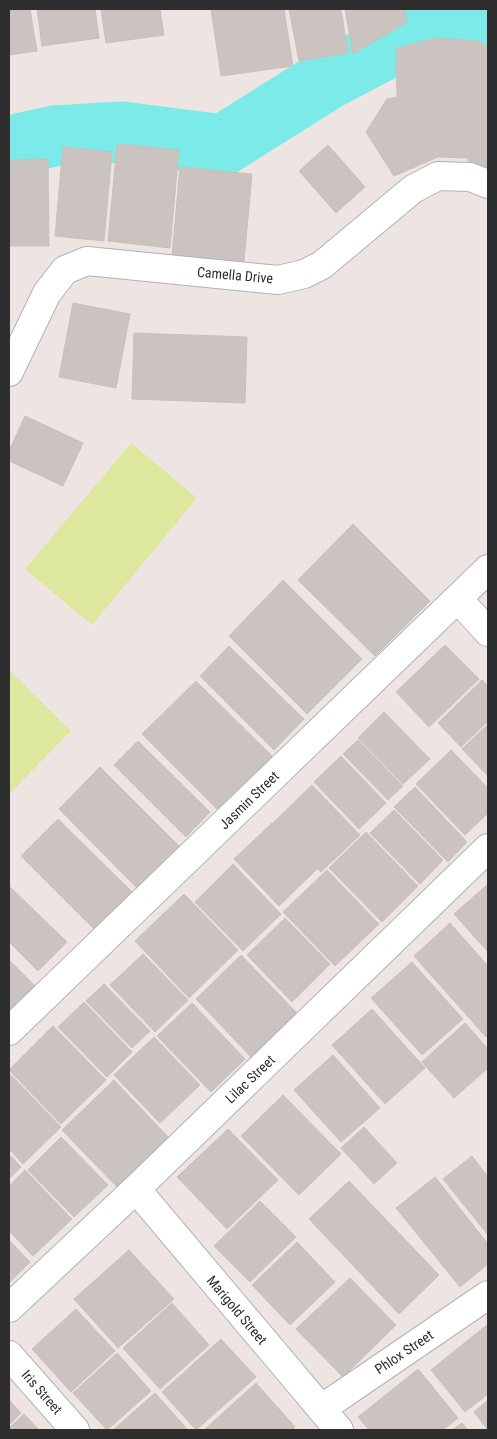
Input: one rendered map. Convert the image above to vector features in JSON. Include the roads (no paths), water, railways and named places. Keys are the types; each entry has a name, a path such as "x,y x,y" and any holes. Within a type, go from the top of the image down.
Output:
{"street":[{"name":"Camella Drive","path":"9,372 47,293 65,270 87,261 278,280 304,274 322,265 413,189 438,176 470,177 488,184"},
{"name":"Jasmin Street","path":"9,1031 488,569"},
{"path":"458,599 488,632"},
{"name":"Lilac Street","path":"9,1308 136,1189 488,848"},
{"name":"Marigold Street","path":"136,1189 339,1430"},
{"name":"Phlox Street","path":"321,1409 488,1295"},
{"name":"Iris Street","path":"9,1354 75,1430"}],"waterway":[{"path":"9,146 54,136 122,132 223,145 328,79 400,41 463,31 488,41"}]}
